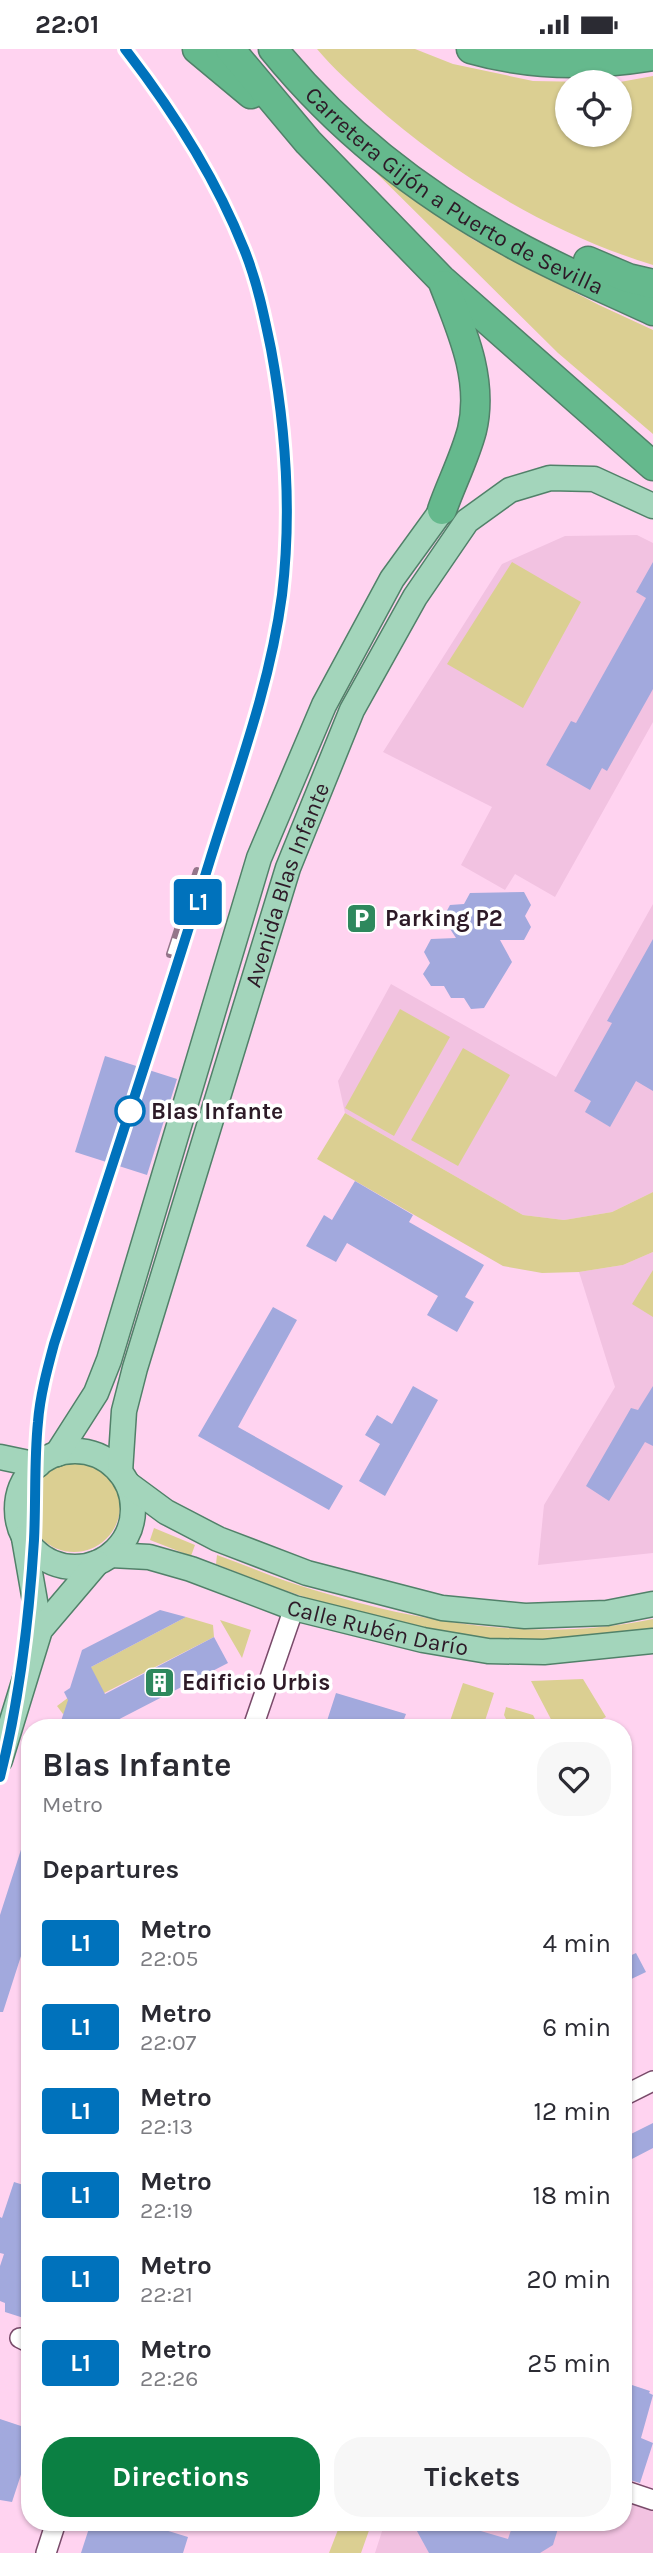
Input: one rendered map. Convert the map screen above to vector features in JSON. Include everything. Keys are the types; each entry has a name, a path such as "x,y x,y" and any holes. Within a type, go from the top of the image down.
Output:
{"highway":[{"path":"197,49 308,142"},
{"path":"230,49 308,142 441,279 653,466"},
{"name":"Carretera Gijón a Puerto de Sevilla","path":"273,49 315,97 363,141 435,197 512,244 653,311"},
{"path":"293,49 350,108 412,161 480,207 560,248 628,278 653,284"},
{"path":"471,49 558,63 601,63 653,56"},
{"path":"441,279 464,337 476,386 472,429 442,510"}],"main road":[{"name":"Avenida Blas Infante","path":"124,1478 124,1411 135,1368 288,868 352,710 415,597 467,521 510,490 550,478 594,479 653,506"},
{"name":"Avenida Blas Infante","path":"47,1459 96,1393 108,1360 259,858 324,705 392,579 442,510"},
{"path":"0,1457 47,1459 74,1451 91,1453 107,1461 124,1478 133,1503 132,1522 124,1540 40,1630 0,1760"},
{"path":"40,1630 14,1525 19,1491 26,1477 47,1459"},
{"name":"Calle Rubén Darío","path":"124,1478 166,1512 218,1539 307,1573 442,1608 525,1616 607,1613 653,1604"},
{"path":"14,1525 34,1551 47,1561 72,1567 104,1559"},
{"name":"Calle Rubén Darío","path":"104,1559 149,1557 184,1567 294,1608 423,1640 488,1651 544,1652 653,1641"}],"street":[{"path":"256,1719 294,1608"},
{"path":"632,2092 653,2081"},
{"path":"632,2493 653,2500"},
{"path":"46,2553 53,2531"}],"shaded area":[{"path":"317,49 415,49 453,64 533,81 555,81 555,147 632,147 632,80 653,76 653,265 576,236 503,199 468,177 402,128"},
{"path":"332,129 414,200 474,240 653,330 653,434 558,353"},
{"path":"637,535 653,543 653,722 555,897 515,874 505,890 461,865 492,807 383,752 502,564 565,536"},
{"path":"512,562 581,602 523,708 447,664"},
{"path":"653,904 653,1192 612,1212 564,1220 523,1215 345,1113 338,1081 391,984 556,1077"},
{"path":"400,1009 450,1037 394,1136 345,1108"},
{"path":"463,1048 510,1075 458,1166 411,1140"},
{"path":"345,1113 523,1215 564,1220 612,1212 653,1192 653,1252 623,1265 579,1272 542,1273 503,1266 317,1159"},
{"path":"653,1252 653,1553 538,1565 544,1505 615,1387 579,1272 623,1265"},
{"path":"653,1270 653,1317 632,1304"},
{"path":"74,1460 92,1463 107,1473 117,1488 120,1506 117,1524 107,1539 92,1549 74,1552 56,1549 41,1539 31,1524 28,1506 31,1488 41,1473 56,1463"},
{"path":"154,1528 195,1545 191,1556 150,1540"},
{"path":"217,1555 330,1595 421,1617 514,1629 561,1630 653,1619 653,1629 522,1641 432,1631 357,1613 284,1590 216,1564"},
{"path":"186,1617 213,1625 214,1637 63,1714 57,1706 69,1697 91,1667"},
{"path":"220,1620 251,1630 242,1658"},
{"path":"583,1679 606,1717 551,1719 531,1681"},
{"path":"463,1683 494,1693 486,1719 451,1719"},
{"path":"506,1707 533,1715 535,1719 506,1719"},
{"path":"632,2497 653,2504 653,2553 375,2553 382,2531 632,2531"},
{"path":"338,2531 369,2531 361,2553 329,2553"}],"building":[{"path":"653,562 653,689 607,771 602,768 590,790 546,765 571,721 576,723 646,598 636,592"},
{"path":"524,892 531,905 525,916 531,927 524,940 500,940 512,962 484,1008 471,1009 464,998 451,998 444,986 431,986 423,974 430,963 424,952 431,939 456,938 443,918 450,905 464,904 470,893"},
{"path":"653,939 653,1091 636,1081 610,1127 585,1112 591,1101 574,1091 612,1023 607,1021"},
{"path":"105,1056 177,1079 147,1175 75,1152"},
{"path":"355,1181 413,1215 409,1222 484,1265 465,1297 474,1302 457,1332 427,1315 438,1296 347,1243 336,1262 306,1246 324,1215 332,1220"},
{"path":"273,1307 297,1320 238,1427 343,1486 329,1510 198,1436"},
{"path":"413,1386 438,1400 385,1496 359,1481 380,1444 365,1435 377,1415 392,1424"},
{"path":"653,1386 653,1446 645,1442 609,1501 586,1486 631,1408 638,1410"},
{"path":"160,1610 186,1617 91,1667 105,1694 214,1637 228,1663 120,1719 62,1719 68,1700 64,1692 70,1688 82,1650"},
{"path":"336,1693 406,1714 404,1719 328,1719"},
{"path":"21,1850 21,1956 3,2012 0,2012 0,1915"},
{"path":"636,1953 646,1972 632,1979 632,1955"},
{"path":"653,2123 653,2148 632,2159 632,2134"},
{"path":"14,2182 21,2184 21,2317 5,2312 5,2303 0,2301 0,2266 4,2254 0,2253 0,2217 2,2218"},
{"path":"632,2385 650,2391 653,2395 641,2438 653,2443 640,2483 632,2481"},
{"path":"0,2419 21,2426 21,2474 12,2502 0,2500"},
{"path":"88,2531 168,2531 188,2537 183,2553 81,2553"},
{"path":"417,2531 481,2531 508,2539 511,2531 557,2531 553,2545 540,2553 429,2553"}],"railway":[{"path":"53,1344 257,710 279,610 284,559 287,507 281,401 260,299 245,251 224,201 183,131 137,64"},
{"path":"170,954 197,871"}],"metro line":[{"name":"L1","path":"0,1777 22,1678 34,1535 38,1419 44,1382 250,735 270,659 282,594 288,485 281,404 259,291 244,249 208,172 177,119 125,49"}],"place":[{"name":"Parking P2","path":"362,918"},
{"name":"Blas Infante","path":"130,1111"},
{"name":"Edificio Urbis","path":"159,1682"}]}
